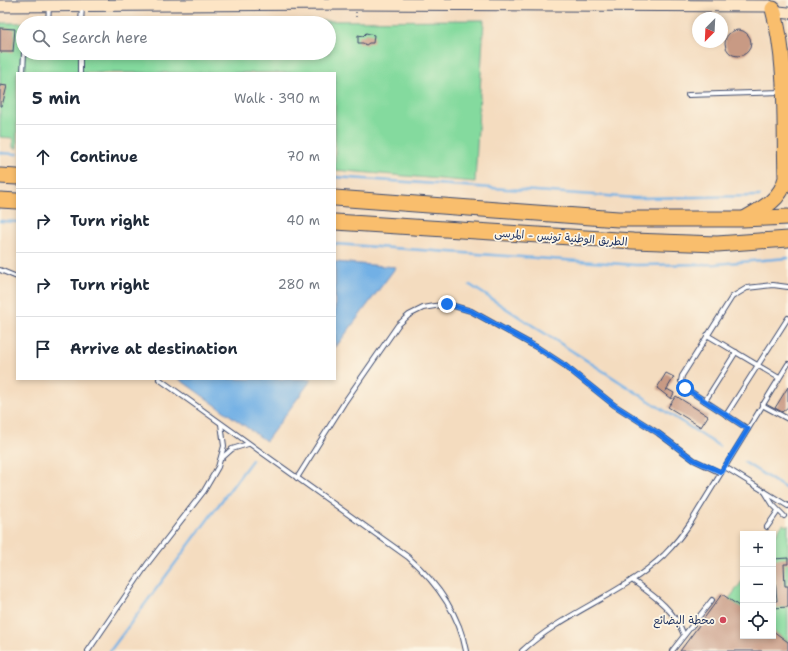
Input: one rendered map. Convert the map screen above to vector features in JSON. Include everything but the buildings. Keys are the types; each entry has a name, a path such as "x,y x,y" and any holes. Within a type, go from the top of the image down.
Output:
{"highway":[{"path":"743,219 768,206 784,187 786,178 782,52 779,31 769,5"},
{"path":"0,176 16,177"},
{"name":"الطريق الوطنية تونس - المرسى","path":"336,198 618,219 743,219 788,217"},
{"path":"0,200 16,201"},
{"name":"الطريق الوطنية تونس - المرسى","path":"336,222 633,242 717,244 788,239"}],"main road":[{"path":"0,6 188,2 769,5 788,13"}],"lane":[{"path":"49,16 50,5"},
{"path":"81,16 82,5"},
{"path":"23,72 24,60"},
{"path":"80,60 80,72"},
{"path":"688,95 783,92"},
{"path":"0,270 16,277"},
{"path":"748,429 685,388 681,381 682,376 726,304 739,291 773,285 788,287"},
{"path":"296,478 346,400 398,325 416,311 439,305 455,305 471,311 538,348 564,365 614,405 658,433 694,460 721,472"},
{"path":"726,415 788,318"},
{"path":"707,335 779,378"},
{"path":"705,401 736,352"},
{"path":"522,651 550,628 632,580 664,556 679,540 788,364"},
{"path":"160,380 296,478 408,556 438,587 449,605 459,624 466,651"},
{"path":"762,405 788,420"},
{"path":"220,423 224,439 221,460"},
{"path":"88,651 148,563 173,533 204,491 221,460 232,449 249,444"},
{"path":"725,467 788,506"},
{"path":"765,492 778,511 784,516"},
{"path":"767,527 778,511"},
{"path":"632,580 666,605 677,619 684,635"},
{"path":"672,651 712,600"}],"green space":[{"path":"484,20 475,182 336,170 336,72 16,72 16,148 13,148 13,138 0,137 0,23 16,23 16,60 336,60 336,21"},
{"path":"783,524 786,526 788,524 788,642 776,633 776,534"},
{"path":"740,584 740,607 729,599"}],"water":[{"path":"336,262 396,267 336,347"},
{"path":"180,380 311,380 266,441"}],"waterway":[{"path":"0,153 16,154"},
{"path":"336,177 636,198 760,196"},
{"path":"0,221 16,222"},
{"path":"336,244 636,265 716,264 788,258"},
{"path":"470,285 719,446"},
{"path":"110,651 252,460"},
{"path":"744,462 788,490"}],"place":[{"name":"محطة البضائع","path":"723,620"}],"route":[{"path":"447,304 455,305 471,311 538,348 564,365 614,405 658,433 694,460 721,472 748,429 685,388"}]}
